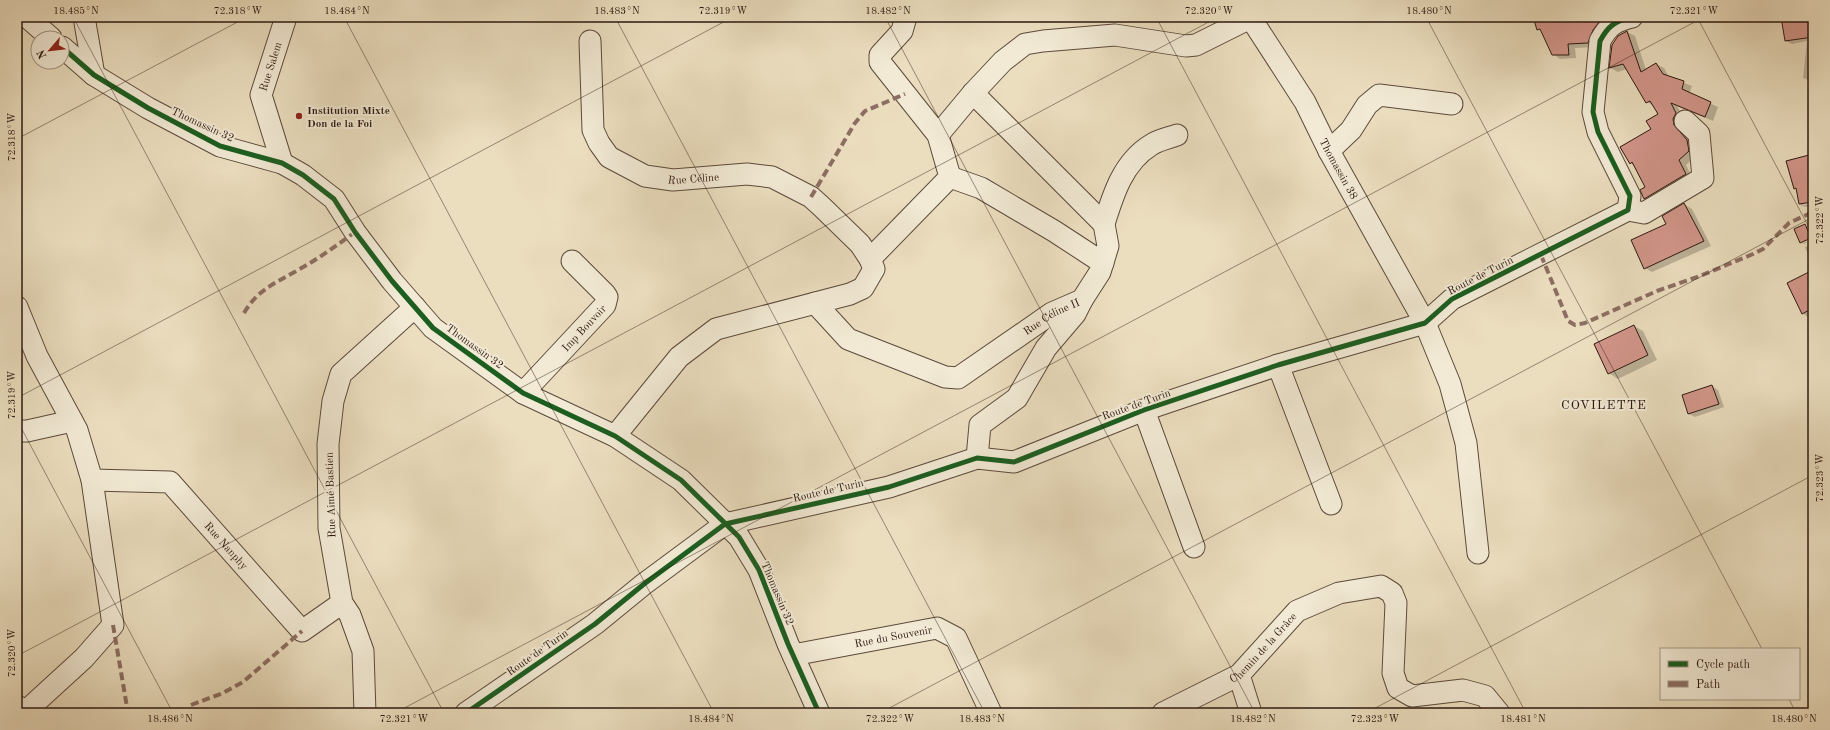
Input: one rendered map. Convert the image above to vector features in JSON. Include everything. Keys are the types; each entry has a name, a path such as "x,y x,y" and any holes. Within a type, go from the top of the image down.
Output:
{"street":[{"path":"27,17 42,30"},
{"path":"84,17 94,75"},
{"name":"Rue Salem","path":"282,163 261,95 286,17"},
{"path":"906,17 902,31 880,55 880,62 938,135 950,177"},
{"path":"938,135 973,93 1003,61 1025,44 1115,34 1186,46 1196,45 1250,17"},
{"name":"Thomassin 38","path":"1250,17 1305,102 1329,151 1425,323 1450,384 1466,443 1478,552"},
{"path":"1632,17 1618,20 1605,31 1600,41 1593,112 1598,132 1630,196 1628,210 1644,213 1692,186 1703,178 1700,134 1685,121"},
{"name":"Rue Céline","path":"590,41 593,130 599,143 609,157 645,176 673,180 747,174 772,177 810,197 816,202 860,244 870,259"},
{"name":"Thomassin 32","path":"70,54 94,75 148,108 220,146 282,163 303,174 334,199 355,232 392,281 434,328 523,393 615,436 681,480 740,537 759,570 819,713"},
{"path":"973,93 1104,224 1115,190 1123,175 1138,155 1151,145 1177,134"},
{"path":"1329,151 1352,130 1366,106 1378,95 1452,104"},
{"path":"615,436 679,357 716,329 850,294 863,288 874,269 870,259 950,177"},
{"path":"950,177 988,192 1054,231 1102,263"},
{"name":"Route de Turin","path":"466,713 595,624 644,584 725,524 889,487 977,458 1014,462 1144,410 1278,365 1425,323 1452,299 1628,210"},
{"name":"Rue Céline II","path":"815,303 848,339 945,378 958,378 1052,313 1082,300 1100,272 1108,246 1104,224"},
{"name":"Imp Bouvoir","path":"523,393 605,305 607,297 605,294 572,261"},
{"path":"977,458 980,425 1017,398 1046,348 1075,314 1082,300"},
{"name":"Rue Aimé Bastien","path":"365,713 363,651 350,615 342,603 328,528 328,444 333,401 341,374 415,306"},
{"path":"17,307 37,356 77,430 92,480 113,625 84,658 23,710"},
{"path":"1278,365 1331,504"},
{"path":"1144,410 1194,547"},
{"path":"17,431 27,431 72,421"},
{"name":"Rue Nanphy","path":"92,480 170,482 302,631 342,603"},
{"name":"Chemin de la Grâce","path":"1163,713 1239,675 1297,611 1339,593 1381,586 1392,593 1396,603 1393,672 1398,688 1412,696 1463,690 1485,696 1499,713"},
{"name":"Rue du Souvenir","path":"794,655 937,628 956,638 991,713"},
{"path":"1239,675 1251,713"}],"building":[{"path":"1533,17 1603,17 1593,30 1588,43 1568,44 1569,55 1552,55 1540,29 1537,30"},
{"path":"1781,17 1811,17 1813,37 1785,41"},
{"path":"1627,31 1641,72 1656,63 1663,74 1684,81 1682,89 1711,102 1705,117 1671,103 1676,113 1673,119 1674,125 1687,140 1689,151 1679,160 1686,174 1644,199 1640,190 1645,187 1632,162 1630,164 1620,147 1651,129 1646,121 1658,114 1650,101 1646,103 1623,64 1609,68 1612,45 1618,36"},
{"path":"1809,155 1813,169 1813,202 1799,204 1796,188 1794,189 1786,161"},
{"path":"1684,203 1704,241 1644,269 1631,240 1666,224 1662,216"},
{"path":"1805,224 1811,238 1800,243 1794,229"},
{"path":"1813,270 1813,308 1802,314 1787,283"},
{"path":"1634,325 1648,355 1608,374 1594,344"},
{"path":"1712,385 1719,404 1688,414 1682,395"}],"marked path":[{"path":"811,197 855,123 865,111 905,94"},
{"path":"1541,255 1568,321 1575,325 1585,323 1657,291 1700,276 1753,254 1763,249 1789,223 1813,212"},
{"path":"244,313 261,292 313,261 355,232"},
{"path":"113,625 128,713"},
{"path":"191,705 223,693 243,682 302,631"}],"cycle path":[{"path":"466,713 595,624 644,584 725,524 889,487 977,458 1014,462 1144,410 1278,365 1425,323 1452,299 1628,210 1630,196 1598,132 1593,112 1600,41 1609,28 1621,20 1632,17"},
{"path":"70,54 94,75 148,108 220,146 282,163 303,175 334,199 355,232 392,281 433,328 523,393 615,436 681,480 739,537 759,570 788,644 819,713"}],"place":[{"name":"Institution Mixte Don de la Foi","path":"299,116"}],"district":[{"name":"COVILETTE","path":"1604,404"}]}
